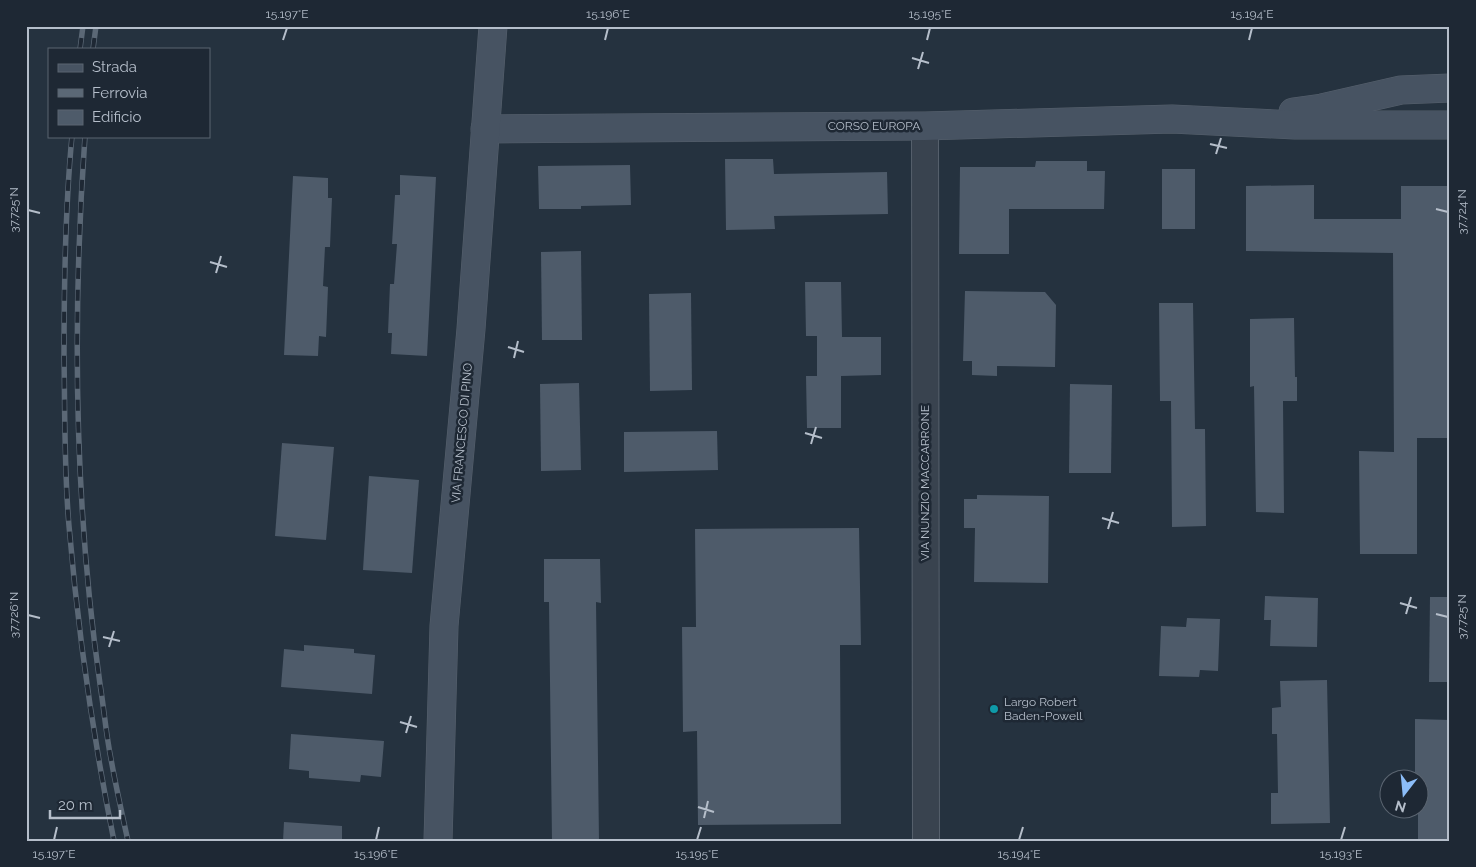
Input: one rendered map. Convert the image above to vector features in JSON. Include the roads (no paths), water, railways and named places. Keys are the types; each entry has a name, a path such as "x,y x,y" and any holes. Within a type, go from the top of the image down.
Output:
{"street":[{"name":"VIA FRANCESCO DI PINO","path":"438,841 444,626 471,329 493,26"},
{"path":"1214,120 1322,108 1401,90 1450,88 1446,101 1447,115 1450,119"},
{"name":"CORSO EUROPA","path":"485,129 925,126 1172,119 1214,120"},
{"path":"1214,120 1295,126 1450,125"},
{"name":"VIA NUNZIO MACCARRONE","path":"925,126 926,841"}],"railway":[{"path":"80,48 83,26"},
{"path":"93,48 96,26"},
{"path":"72,138 66,218 64,301 67,505 87,684 99,763 114,841"},
{"path":"85,138 78,273 77,342 80,479 91,616 100,684 109,750 128,841"}],"place":[{"name":"Largo Robert Baden-Powell","path":"994,709"}]}
